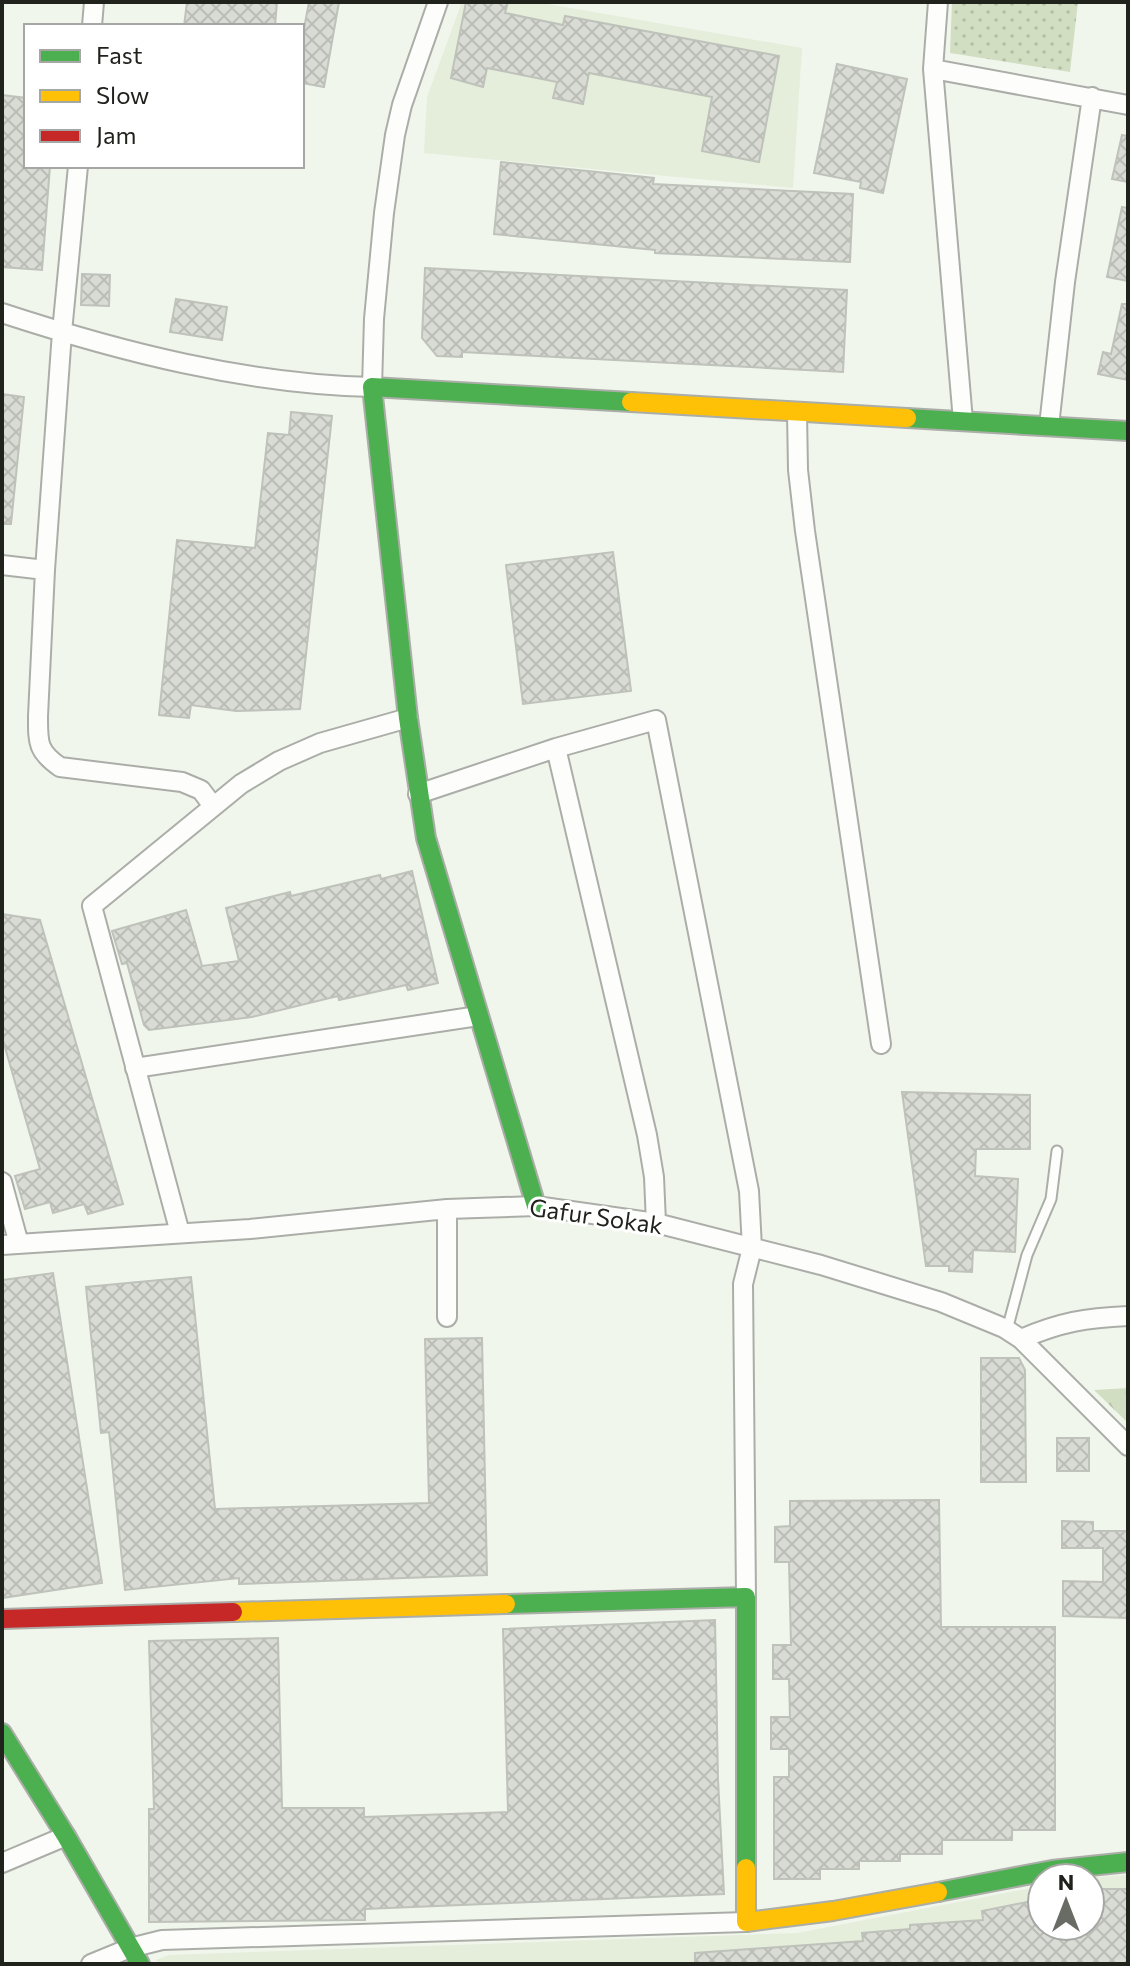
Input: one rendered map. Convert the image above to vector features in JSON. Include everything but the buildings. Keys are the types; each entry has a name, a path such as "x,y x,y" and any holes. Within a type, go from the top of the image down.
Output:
{"street":[{"path":"92,24 94,2"},
{"path":"438,2 402,105 395,135 375,303 372,387 408,718 426,838 536,1206"},
{"path":"938,2 933,69 963,421"},
{"path":"933,69 1128,105"},
{"path":"1049,426 1065,282 1092,97"},
{"path":"78,168 62,332 45,570 38,739 44,756 60,767 182,782 201,790 213,806"},
{"path":"2,313 62,332 196,366 341,386 1128,431"},
{"path":"797,413 798,470 805,531 881,1044"},
{"path":"2,565 45,570"},
{"path":"180,1233 92,906 241,784 279,761 320,743 408,718"},
{"path":"418,794 556,748 656,720 749,1191 752,1222 752,1248 743,1284 746,1922"},
{"path":"556,748 647,1135 654,1177 656,1223"},
{"path":"135,1068 478,1016"},
{"path":"2,1182 11,1244"},
{"name":"Gafur Sokak","path":"11,1244 250,1229 447,1209 536,1206 656,1223 821,1265 941,1302 1014,1335 1128,1446"},
{"path":"447,1209 447,1317"},
{"path":"1014,1335 1080,1319 1128,1316"},
{"path":"2,1619 746,1597"},
{"path":"2,1733 10,1756 66,1836 135,1956"},
{"path":"2,1863 66,1836"},
{"path":"91,1964 135,1956 162,1940 746,1922 814,1915 1096,1863 1128,1862"}],"lane":[{"path":"1014,1335 1027,1255 1051,1199 1057,1151"}],"shaded area":[{"path":"462,2 536,2 802,48 793,188 424,153 427,97"},
{"path":"1128,1875 1128,1964 158,1964 156,1960 169,1955 797,1933 1026,1889 1026,1942 1106,1942 1106,1876"}],"green space":[{"path":"952,2 1078,2 1070,72 950,53"},
{"path":"1128,1388 1128,1423 1094,1390"}],"traffic: fast":[{"path":"536,1206 426,838 408,718 372,387 631,402"},
{"path":"907,418 1128,431"},
{"path":"506,1604 746,1597 746,1868"},
{"path":"2,1733 140,1964"},
{"path":"938,1892 1052,1870 1128,1862"}],"traffic: slow":[{"path":"631,402 907,418"},
{"path":"233,1612 506,1604"},
{"path":"746,1868 746,1922 833,1911 938,1892"}],"traffic: jam":[{"path":"2,1619 233,1612"}]}
